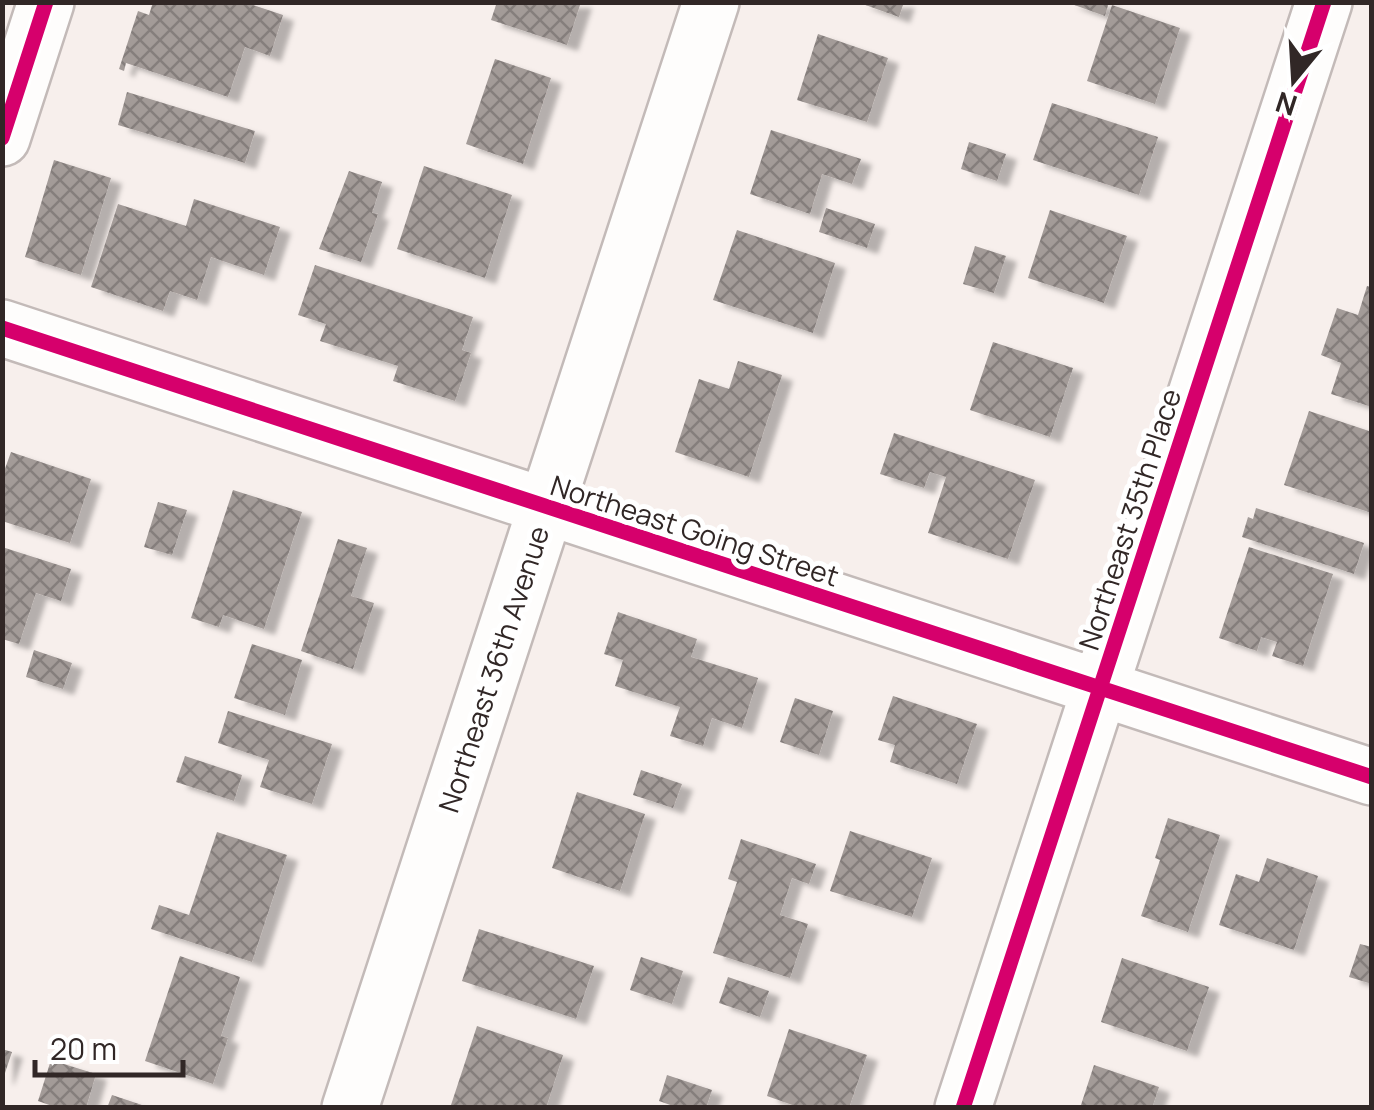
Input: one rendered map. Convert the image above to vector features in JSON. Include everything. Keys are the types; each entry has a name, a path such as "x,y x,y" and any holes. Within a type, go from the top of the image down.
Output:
{"street":[{"path":"2,138 46,2"},
{"name":"Northeast 36th Avenue","path":"350,1108 711,2"},
{"name":"Northeast 35th Place","path":"963,1108 1324,2"},
{"name":"Northeast Going Street","path":"2,328 1372,777"}],"building":[{"path":"153,2 244,2 283,15 270,56 245,47 228,97 126,63 124,71 119,69 138,11 149,15"},
{"path":"497,2 581,2 567,45 491,20"},
{"path":"857,2 904,2 899,17"},
{"path":"1066,2 1109,2 1105,16"},
{"path":"1112,5 1180,28 1155,104 1087,81"},
{"path":"818,34 888,58 867,122 797,100"},
{"path":"495,59 551,78 523,164 466,144"},
{"path":"127,92 255,131 245,163 118,125"},
{"path":"1052,103 1158,137 1139,195 1033,160"},
{"path":"771,130 861,159 852,184 822,174 810,214 750,194"},
{"path":"969,142 1006,154 997,181 961,169"},
{"path":"54,160 111,178 81,275 25,257"},
{"path":"424,166 512,195 485,278 397,249"},
{"path":"349,171 382,182 372,213 378,214 361,262 319,249"},
{"path":"194,199 280,227 264,275 211,257 197,300 170,291 163,311 91,287 118,204 186,226"},
{"path":"826,208 875,224 867,248 819,232"},
{"path":"1050,210 1127,236 1104,303 1028,278"},
{"path":"737,230 835,263 813,333 713,300"},
{"path":"975,246 1006,256 994,293 963,284"},
{"path":"315,265 473,317 462,350 471,353 455,401 393,381 398,366 320,341 326,324 298,315"},
{"path":"1367,286 1372,287 1372,407 1331,394 1341,363 1321,355 1337,308 1358,315"},
{"path":"993,342 1073,368 1050,437 970,410"},
{"path":"738,361 782,375 749,477 675,452 699,379 729,389"},
{"path":"1309,411 1372,432 1372,513 1284,485"},
{"path":"894,433 1035,480 1008,559 928,533 946,477 930,472 924,488 880,474"},
{"path":"11,452 91,479 70,543 2,521 2,477"},
{"path":"233,490 302,512 264,629 223,615 219,627 191,618"},
{"path":"158,502 187,510 172,555 144,547"},
{"path":"1256,508 1364,543 1354,574 1242,537 1248,517 1253,519"},
{"path":"338,539 367,548 351,596 374,603 353,669 301,651"},
{"path":"2,547 71,569 61,601 36,593 19,644 2,639"},
{"path":"1249,547 1333,574 1303,666 1272,656 1277,642 1261,637 1257,651 1219,638"},
{"path":"618,612 697,639 691,657 758,678 742,728 712,718 703,746 670,736 680,707 615,686 623,660 604,654"},
{"path":"252,644 302,660 285,715 234,698"},
{"path":"34,650 72,663 63,689 26,677"},
{"path":"893,696 977,724 957,784 890,762 895,745 878,740"},
{"path":"795,698 833,711 819,755 780,742"},
{"path":"228,711 332,744 312,804 260,787 269,760 218,743"},
{"path":"185,756 242,775 234,801 176,782"},
{"path":"641,770 682,784 673,808 633,795"},
{"path":"577,792 645,814 620,891 552,868"},
{"path":"1168,818 1220,835 1188,932 1141,916 1160,860 1155,858"},
{"path":"850,831 932,858 912,917 830,891"},
{"path":"217,832 287,855 252,962 151,929 159,905 189,915"},
{"path":"741,839 816,864 809,884 792,878 780,915 808,924 790,978 713,953 737,882 728,879"},
{"path":"1267,858 1318,876 1294,950 1219,925 1236,874 1259,882"},
{"path":"479,929 594,966 576,1019 462,981"},
{"path":"1360,944 1372,947 1372,984 1349,977"},
{"path":"180,956 240,977 221,1036 228,1038 213,1084 145,1061"},
{"path":"641,957 683,971 672,1004 630,990"},
{"path":"1122,958 1209,987 1187,1051 1101,1022"},
{"path":"728,977 769,991 760,1017 719,1003"},
{"path":"477,1026 563,1055 546,1108 450,1108"},
{"path":"789,1029 867,1055 849,1108 801,1108 767,1096"},
{"path":"2,1049 12,1052 3,1079 2,1079"},
{"path":"51,1060 96,1074 86,1108 58,1108 38,1101"},
{"path":"1094,1065 1159,1087 1152,1108 1080,1108"},
{"path":"667,1075 712,1090 706,1108 679,1108 659,1101"},
{"path":"112,1095 148,1107 148,1108 107,1108"}],"cycle path":[{"path":"2,138 46,2"},
{"path":"963,1108 1324,2"},
{"path":"2,328 1372,777"}]}
